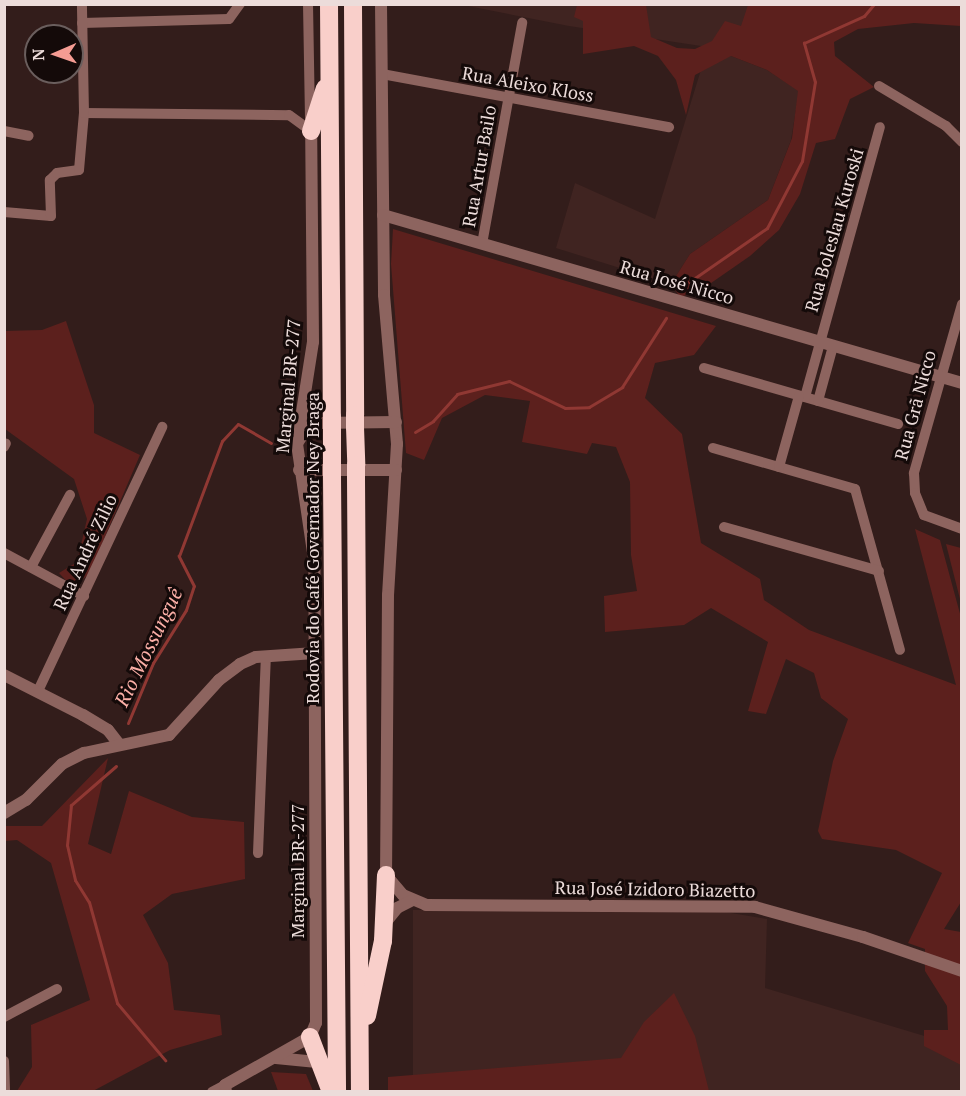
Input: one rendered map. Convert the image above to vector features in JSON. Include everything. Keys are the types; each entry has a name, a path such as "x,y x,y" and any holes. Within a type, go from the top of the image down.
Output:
{"highway":[{"name":"Rodovia do Café Governador Ney Braga","path":"329,4 337,1092"},
{"path":"353,4 360,1092"},
{"path":"311,131 330,75"},
{"path":"360,1047 385,924 386,875"},
{"path":"310,1037 317,1062 331,1092"}],"street":[{"path":"4,212 51,216 50,180 57,173 79,170 84,113 82,4"},
{"path":"82,23 229,19 237,13 240,4"},
{"path":"308,4 311,131"},
{"path":"381,4 384,295 396,422 396,470 388,595 386,875 411,901 397,908 385,924"},
{"name":"Rua Artur Bailo","path":"482,244 522,23"},
{"name":"Rua Aleixo Kloss","path":"382,74 669,127"},
{"path":"879,86 946,126 962,142"},
{"path":"84,113 289,115 311,131"},
{"name":"Rua Boleslau Kuroski","path":"779,466 819,342 880,127"},
{"path":"4,131 29,136"},
{"name":"Marginal BR-277","path":"310,1037 316,1023 313,539 299,470 297,444 313,342 311,131"},
{"name":"Rua José Nicco","path":"383,215 962,383"},
{"name":"Rua Grã Nicco","path":"962,304 915,462 915,493 924,515 962,529"},
{"path":"818,401 833,346"},
{"path":"704,368 898,424"},
{"path":"297,444 307,428 317,423 396,422"},
{"name":"Rua André Zilio","path":"38,691 162,427"},
{"path":"713,448 855,489 900,650"},
{"path":"299,470 396,470"},
{"path":"31,567 70,495"},
{"path":"724,527 879,571"},
{"path":"4,553 84,596"},
{"path":"4,813 26,800 62,764 84,753 169,735 219,680 240,664 266,656 315,653"},
{"path":"258,853 266,656"},
{"path":"4,675 108,730 120,744"},
{"name":"Rua José Izidoro Biazetto","path":"411,901 441,905 755,907 823,925 962,971"},
{"path":"4,1017 57,988"},
{"path":"212,1092 225,1088 310,1037"},
{"path":"274,1059 317,1062"},
{"path":"4,1061 5,1092"}],"shaded area":[{"path":"463,5 829,5 820,64 569,26"},
{"path":"577,5 646,5 651,37 677,48 695,49 712,41 725,21 741,26 748,5 962,5 961,26 914,23 858,29 834,42 835,56 874,87 850,99 835,139 816,143 800,194 779,230 750,256 701,290 680,297 671,284 690,254 768,200 792,138 798,91 767,70 731,56 695,75 686,115 676,80 658,56 634,46 583,54 583,21 574,17"},
{"path":"731,56 767,70 799,91 791,140 768,200 690,254 671,284 556,248 575,183 655,219 704,60"},
{"path":"393,229 716,326 694,355 655,363 645,398 682,434 701,543 760,579 764,600 809,630 956,685 915,529 940,540 962,621 961,902 944,929 961,932 961,1065 924,1046 924,1030 948,1030 947,1006 925,971 925,949 908,943 942,873 896,850 822,839 818,831 833,761 848,719 821,698 814,673 786,659 766,714 748,711 768,642 711,608 684,625 605,632 604,596 637,591 631,555 630,482 616,447 592,443 587,454 522,442 530,401 485,395 442,418 424,460 406,453 391,264"},
{"path":"66,321 94,405 94,433 140,455 89,574 73,588 59,573 77,562 87,519 74,479 5,429 4,331 42,330"},
{"path":"946,544 961,548 961,603"},
{"path":"108,758 88,844 111,854 129,791 192,817 244,822 245,879 172,894 143,915 168,963 174,1010 220,1015 222,1035 170,1050 93,1091 17,1091 32,1067 31,1025 90,1000 51,863 17,840 5,841 5,826 42,826"},
{"path":"413,910 719,911 767,919 765,988 961,1047 961,1091 413,1091"},
{"path":"674,993 695,1036 709,1091 388,1091 388,1077 621,1058 644,1022"},
{"path":"271,1072 306,1074 313,1091 278,1091"}],"waterway":[{"name":"Rio Mossunguê","path":"689,282 767,228 802,161 815,82 804,43 864,16 874,4"},
{"name":"Rio Mossunguê","path":"415,432 433,421 457,394 509,381 565,408 589,407 622,387 666,318"},
{"name":"Rio Mossunguê","path":"128,723 153,663 186,610 194,586 179,556 222,441 238,424 271,443"},
{"name":"Rio Mossunguê","path":"116,766 71,805 67,845 75,880 89,902 117,1003 165,1060"}]}
